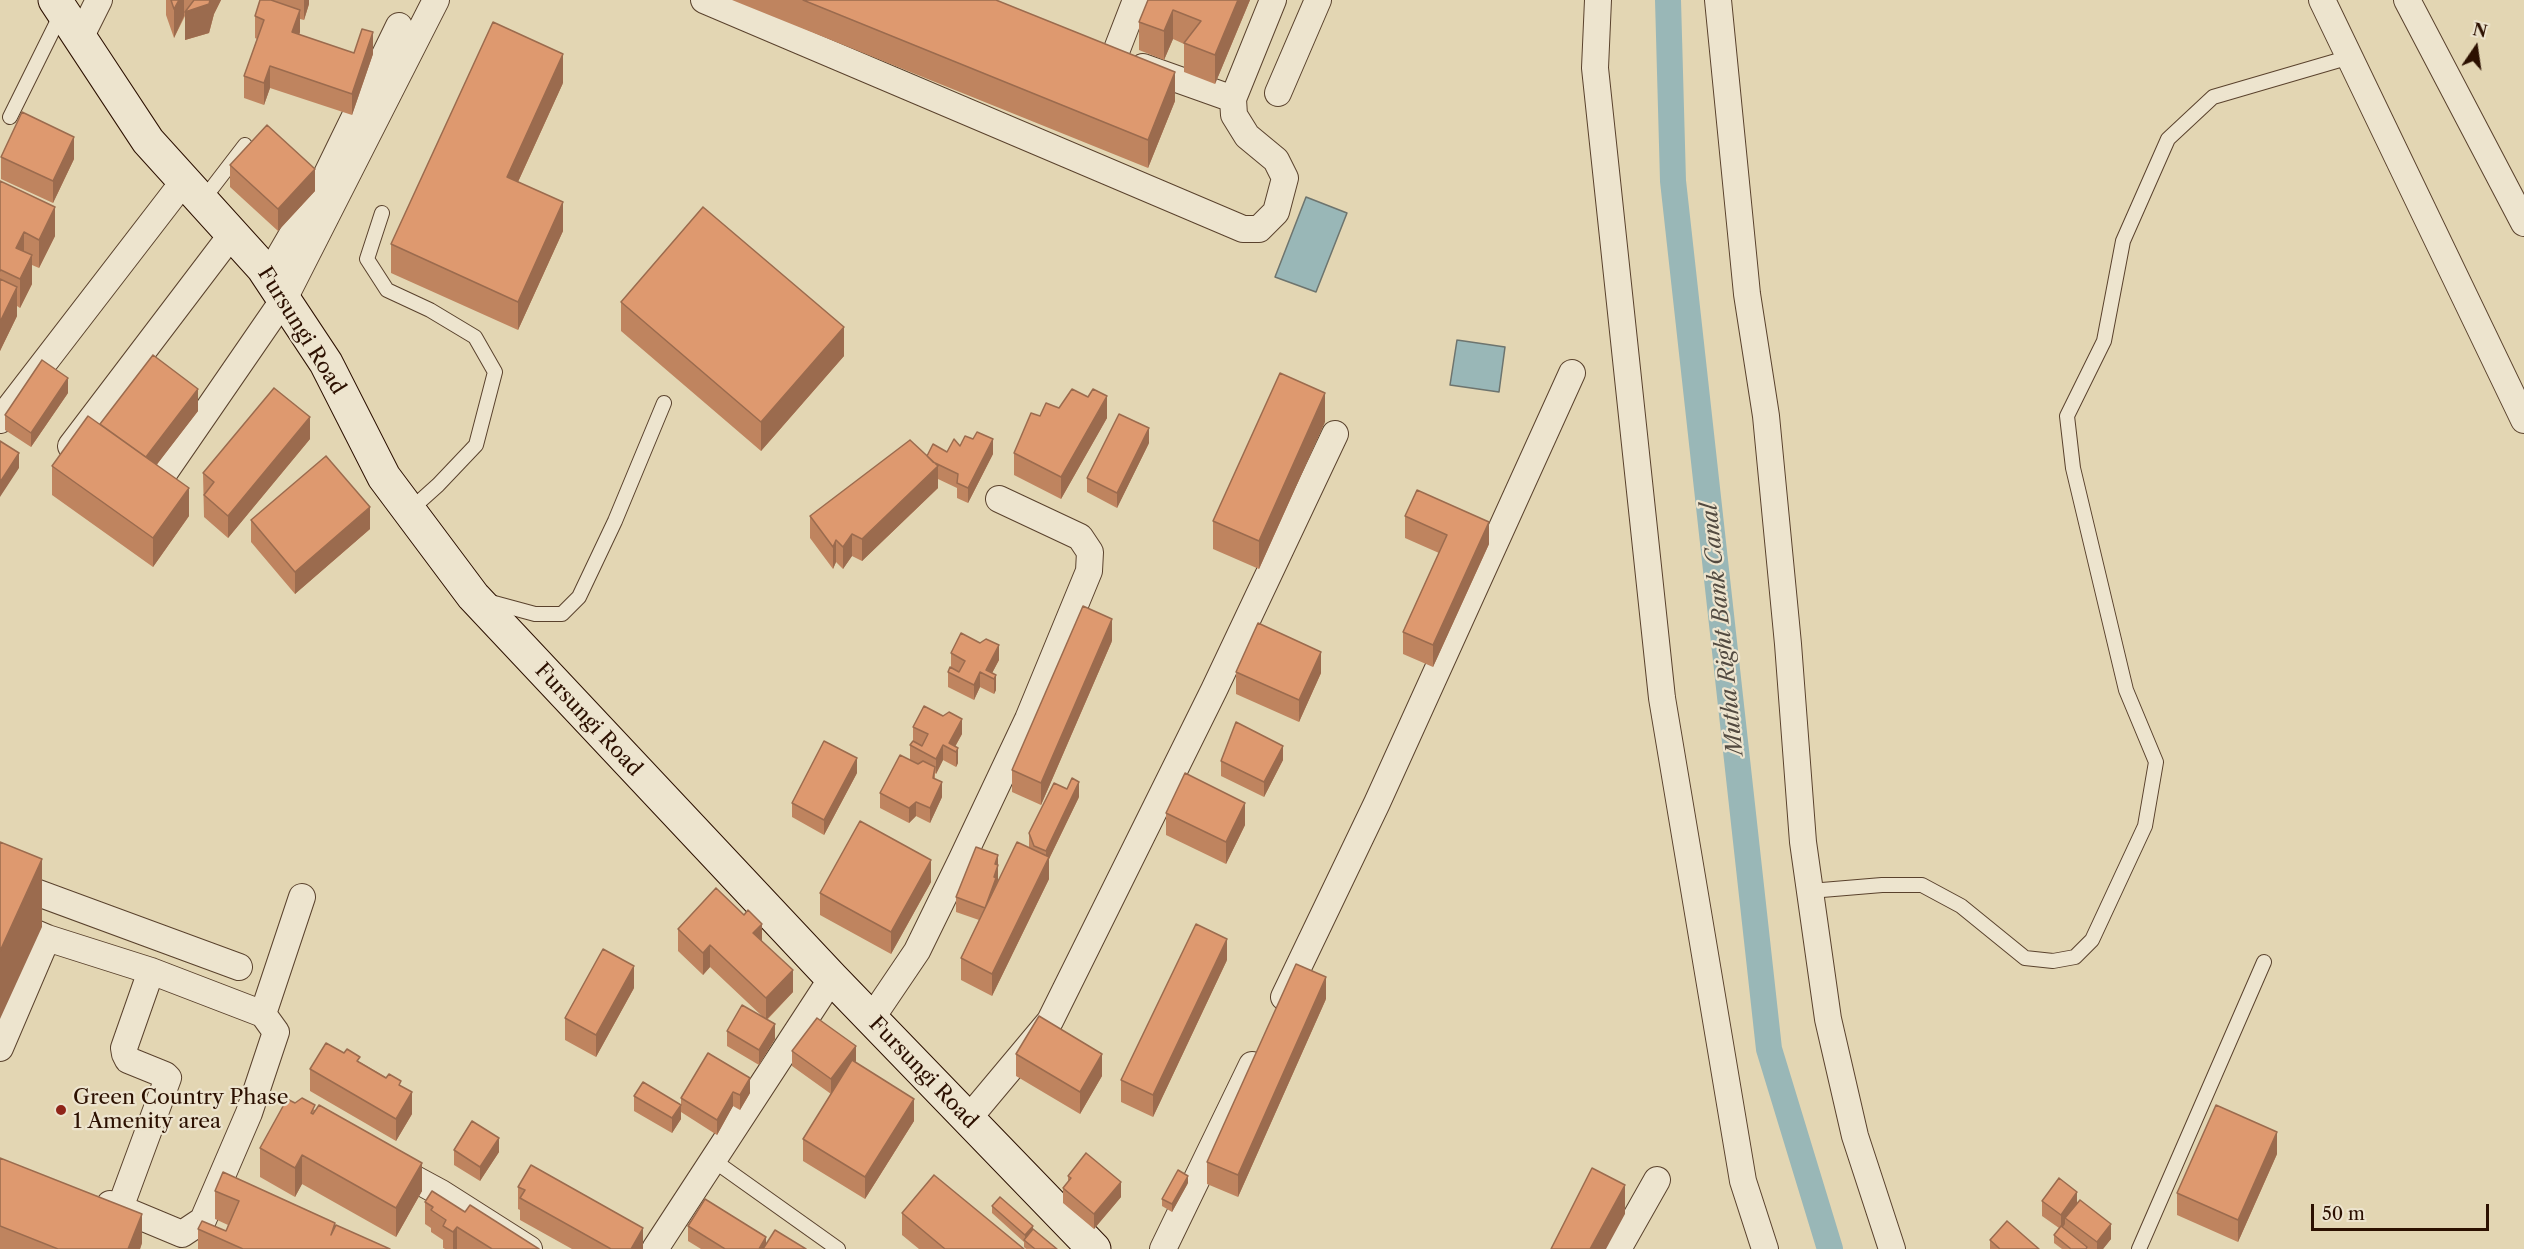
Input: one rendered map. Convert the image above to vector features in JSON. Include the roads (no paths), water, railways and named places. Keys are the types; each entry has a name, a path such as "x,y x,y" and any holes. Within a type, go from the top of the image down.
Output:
{"street":[{"path":"80,38 99,0"},
{"path":"158,482 276,287 436,0"},
{"path":"704,0 1243,229 1259,228 1276,212 1285,178 1276,160 1247,136 1234,115 1233,99 1273,0"},
{"path":"1136,0 1103,52 1233,99"},
{"path":"1278,93 1318,0"},
{"path":"1598,0 1595,68 1662,698 1743,1181 1765,1249"},
{"path":"1718,0 1747,294 1766,416 1788,644 1803,842 1828,1018 1855,1136 1892,1249"},
{"path":"2322,0 2524,420"},
{"path":"2407,0 2524,223"},
{"name":"Fursungi Road","path":"62,4 80,38 148,141 232,234 276,287 326,363 384,477 473,596 832,978 1094,1249"},
{"path":"276,287 314,176 399,26"},
{"path":"0,420 193,191"},
{"path":"55,467 232,234"},
{"path":"1275,1015 1377,803 1572,373"},
{"path":"968,1119 1050,1021 1214,690 1335,434"},
{"path":"871,1019 917,951 962,861 1028,719 1089,571 1090,552 1080,537 999,499"},
{"path":"0,879 239,967"},
{"path":"263,1014 302,897"},
{"path":"0,918 47,938 151,971 263,1014 272,1024 276,1038 231,1188 203,1220 179,1242 120,1208 87,1195"},
{"path":"0,1048 47,938"},
{"path":"120,1208 168,1078 128,1060 124,1048 151,971"},
{"path":"655,1249 832,978"},
{"path":"1163,1249 1260,1047"},
{"path":"373,1156 441,1193 530,1249"},
{"path":"1618,1249 1657,1180"}],"lane":[{"path":"9,117 62,4"},
{"path":"1810,891 1882,885 1922,885 1961,906 2025,958 2053,961 2074,957 2092,940 2145,826 2156,762 2126,690 2073,468 2067,416 2104,341 2123,241 2168,139 2213,97 2350,57"},
{"path":"193,191 245,145"},
{"path":"382,213 367,259 387,290 430,310 475,337 495,372 476,445 438,485 409,511"},
{"path":"473,596 534,614 562,614 579,597 615,521 664,402"},
{"path":"2139,1249 2264,962"},
{"path":"712,1160 838,1249"}],"water":[{"path":"1306,197 1347,213 1316,292 1275,277"},
{"path":"1457,340 1505,347 1499,392 1450,385"}],"waterway":[{"name":"Mutha Right Bank Canal","path":"1668,0 1673,181 1769,1049 1830,1249"}],"place":[{"name":"Green Country Phase 1 Amenity area","path":"61,1110"}]}
